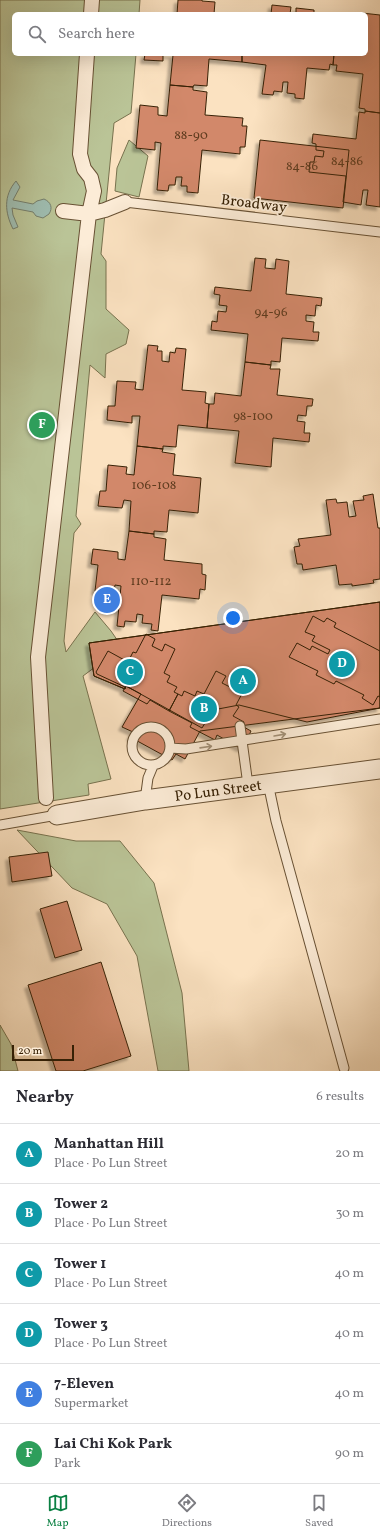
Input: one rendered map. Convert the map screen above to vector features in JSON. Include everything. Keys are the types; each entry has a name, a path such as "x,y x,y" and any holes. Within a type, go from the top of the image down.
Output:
{"street":[{"path":"91,12 92,0"},
{"path":"46,798 38,657 89,214 94,191 91,178 84,169 80,154 87,56"},
{"path":"63,211 89,214 105,210 125,202"},
{"name":"Po Lun Street","path":"57,815 248,785 380,769"}],"lane":[{"name":"Broadway","path":"125,202 380,232"},
{"path":"170,748 186,749 242,742 380,719"},
{"path":"240,726 248,785"},
{"path":"145,800 148,778 153,766 165,759 170,748 167,736 160,729 149,727 141,730 132,741 134,756 141,763 153,766"},
{"path":"268,783 278,829 344,1068"},
{"path":"0,825 57,815"}],"green space":[{"path":"0,0 140,0 139,12 12,12 12,56 136,56 131,113 114,123 101,254 106,261 106,309 129,330 126,344 106,354 105,378 90,365 76,516 81,524 74,533 64,641 66,652 95,612 122,647 83,676 111,779 88,784 89,795 0,809"},
{"path":"129,140 148,156 139,197 115,191 117,168"},
{"path":"17,830 76,841 120,841 154,883 182,993 189,1071 158,1071 137,956 107,904 72,888"},
{"path":"0,1025 11,1044 18,1071 0,1071"}],"shaded area":[{"path":"16,181 20,187 13,200 33,204 44,199 50,203 51,210 49,214 43,218 36,216 33,212 12,208 18,227 13,229 8,217 7,199"}],"building":[{"path":"178,0 202,0 215,2 214,12 177,12"},
{"path":"272,5 291,7 290,12 271,12"},
{"path":"296,8 314,10 314,12 296,12"},
{"path":"368,14 380,15 380,113 365,111 365,109 359,108 363,74 336,71 337,65 333,65 334,56 368,56"},
{"path":"145,56 163,56 163,61 144,60"},
{"path":"173,56 242,56 242,62 209,59 207,86 194,85 193,87 170,85"},
{"path":"242,56 334,56 333,65 330,64 329,70 307,68 304,99 295,98 295,94 287,93 288,82 283,82 282,92 274,91 273,95 262,94 266,65 242,62"},
{"path":"170,85 193,87 193,90 207,92 205,115 243,118 242,126 247,126 245,147 240,147 240,154 202,150 198,193 187,192 187,186 181,186 182,177 176,177 175,185 169,185 168,191 157,190 161,143 155,142 155,150 136,148 140,105 158,107 158,115 167,116"},
{"path":"365,111 380,113 380,207 366,205 368,190 363,190 361,205 343,202 346,176 309,172 310,162 314,162 315,156 323,157 324,151 316,150 316,144 312,143 313,134 356,139 359,112 365,113"},
{"path":"260,140 349,150 343,208 254,198"},
{"path":"255,258 266,259 265,268 275,269 276,259 289,261 286,294 322,298 321,306 316,305 315,316 306,315 306,321 314,322 313,332 319,332 318,341 282,338 280,362 271,361 271,365 245,362 248,334 211,330 212,321 217,322 218,311 226,312 227,306 219,305 220,295 214,294 215,287 251,291"},
{"path":"148,345 158,346 157,351 162,351 162,361 169,362 170,352 175,353 176,348 186,349 182,390 206,392 205,403 209,404 207,428 178,425 176,447 163,446 163,449 137,446 140,416 132,416 132,423 107,420 108,406 115,406 117,381 136,382 135,389 143,390"},
{"path":"245,362 271,365 270,369 280,369 277,395 313,399 312,406 307,406 306,416 298,415 297,421 305,422 304,433 310,433 309,442 273,438 271,467 235,463 239,431 207,428 209,404 214,404 215,393 241,396"},
{"path":"137,446 163,449 162,452 175,454 173,475 201,478 198,513 169,510 167,532 154,531 154,534 129,531 131,501 124,500 122,508 98,506 100,491 106,491 108,465 127,467 126,474 134,475"},
{"path":"373,494 378,528 380,528 380,579 373,580 374,583 352,586 352,584 339,585 336,565 303,570 302,564 297,564 294,547 300,546 298,539 331,535 326,500 336,499 337,503 347,502 349,517 356,516 353,501 364,500 363,496"},
{"path":"129,531 154,534 154,537 166,539 164,560 202,564 202,574 206,575 205,590 200,589 199,599 162,595 158,631 151,630 152,624 142,623 143,615 137,614 136,622 125,621 124,627 117,626 121,586 115,585 114,593 95,591 98,565 91,564 93,549 118,552 118,559 125,560"},
{"path":"380,602 380,708 307,722 239,705 213,710 202,728 126,686 125,689 94,676 89,643"},
{"path":"380,602 380,708 200,731 185,759 176,754 172,760 130,737 133,732 122,727 141,694 126,686 125,689 94,676 89,643"},
{"path":"313,616 324,622 327,618 336,623 334,627 380,651 380,697 378,696 373,705 362,698 364,695 336,681 334,684 316,675 318,671 289,657 297,643 310,650 312,646 328,654 330,650 312,641 315,636 305,632"},
{"path":"146,634 155,639 152,646 162,651 165,644 175,649 164,673 170,676 167,682 177,687 174,692 178,694 169,711 150,700 147,704 123,691 125,687 97,674 96,672 108,651 128,662 133,652 136,653"},
{"path":"216,671 226,676 222,683 232,688 236,681 246,686 236,705 239,707 233,716 244,722 242,726 251,731 243,748 240,748 217,735 215,740 190,727 192,723 169,711 178,694 182,696 184,691 195,696 197,691 204,694"},
{"path":"48,852 52,876 12,882 9,857"},
{"path":"67,901 82,950 55,958 40,909"},
{"path":"101,962 131,1056 83,1071 56,1071 28,985"}],"place":[{"name":"Lai Chi Kok Park","path":"42,425"},
{"name":"7-Eleven","path":"107,600"},
{"name":"Tower 3","path":"342,664"},
{"name":"Tower 1","path":"130,672"},
{"name":"Manhattan Hill","path":"243,681"},
{"name":"Tower 2","path":"204,709"}]}
